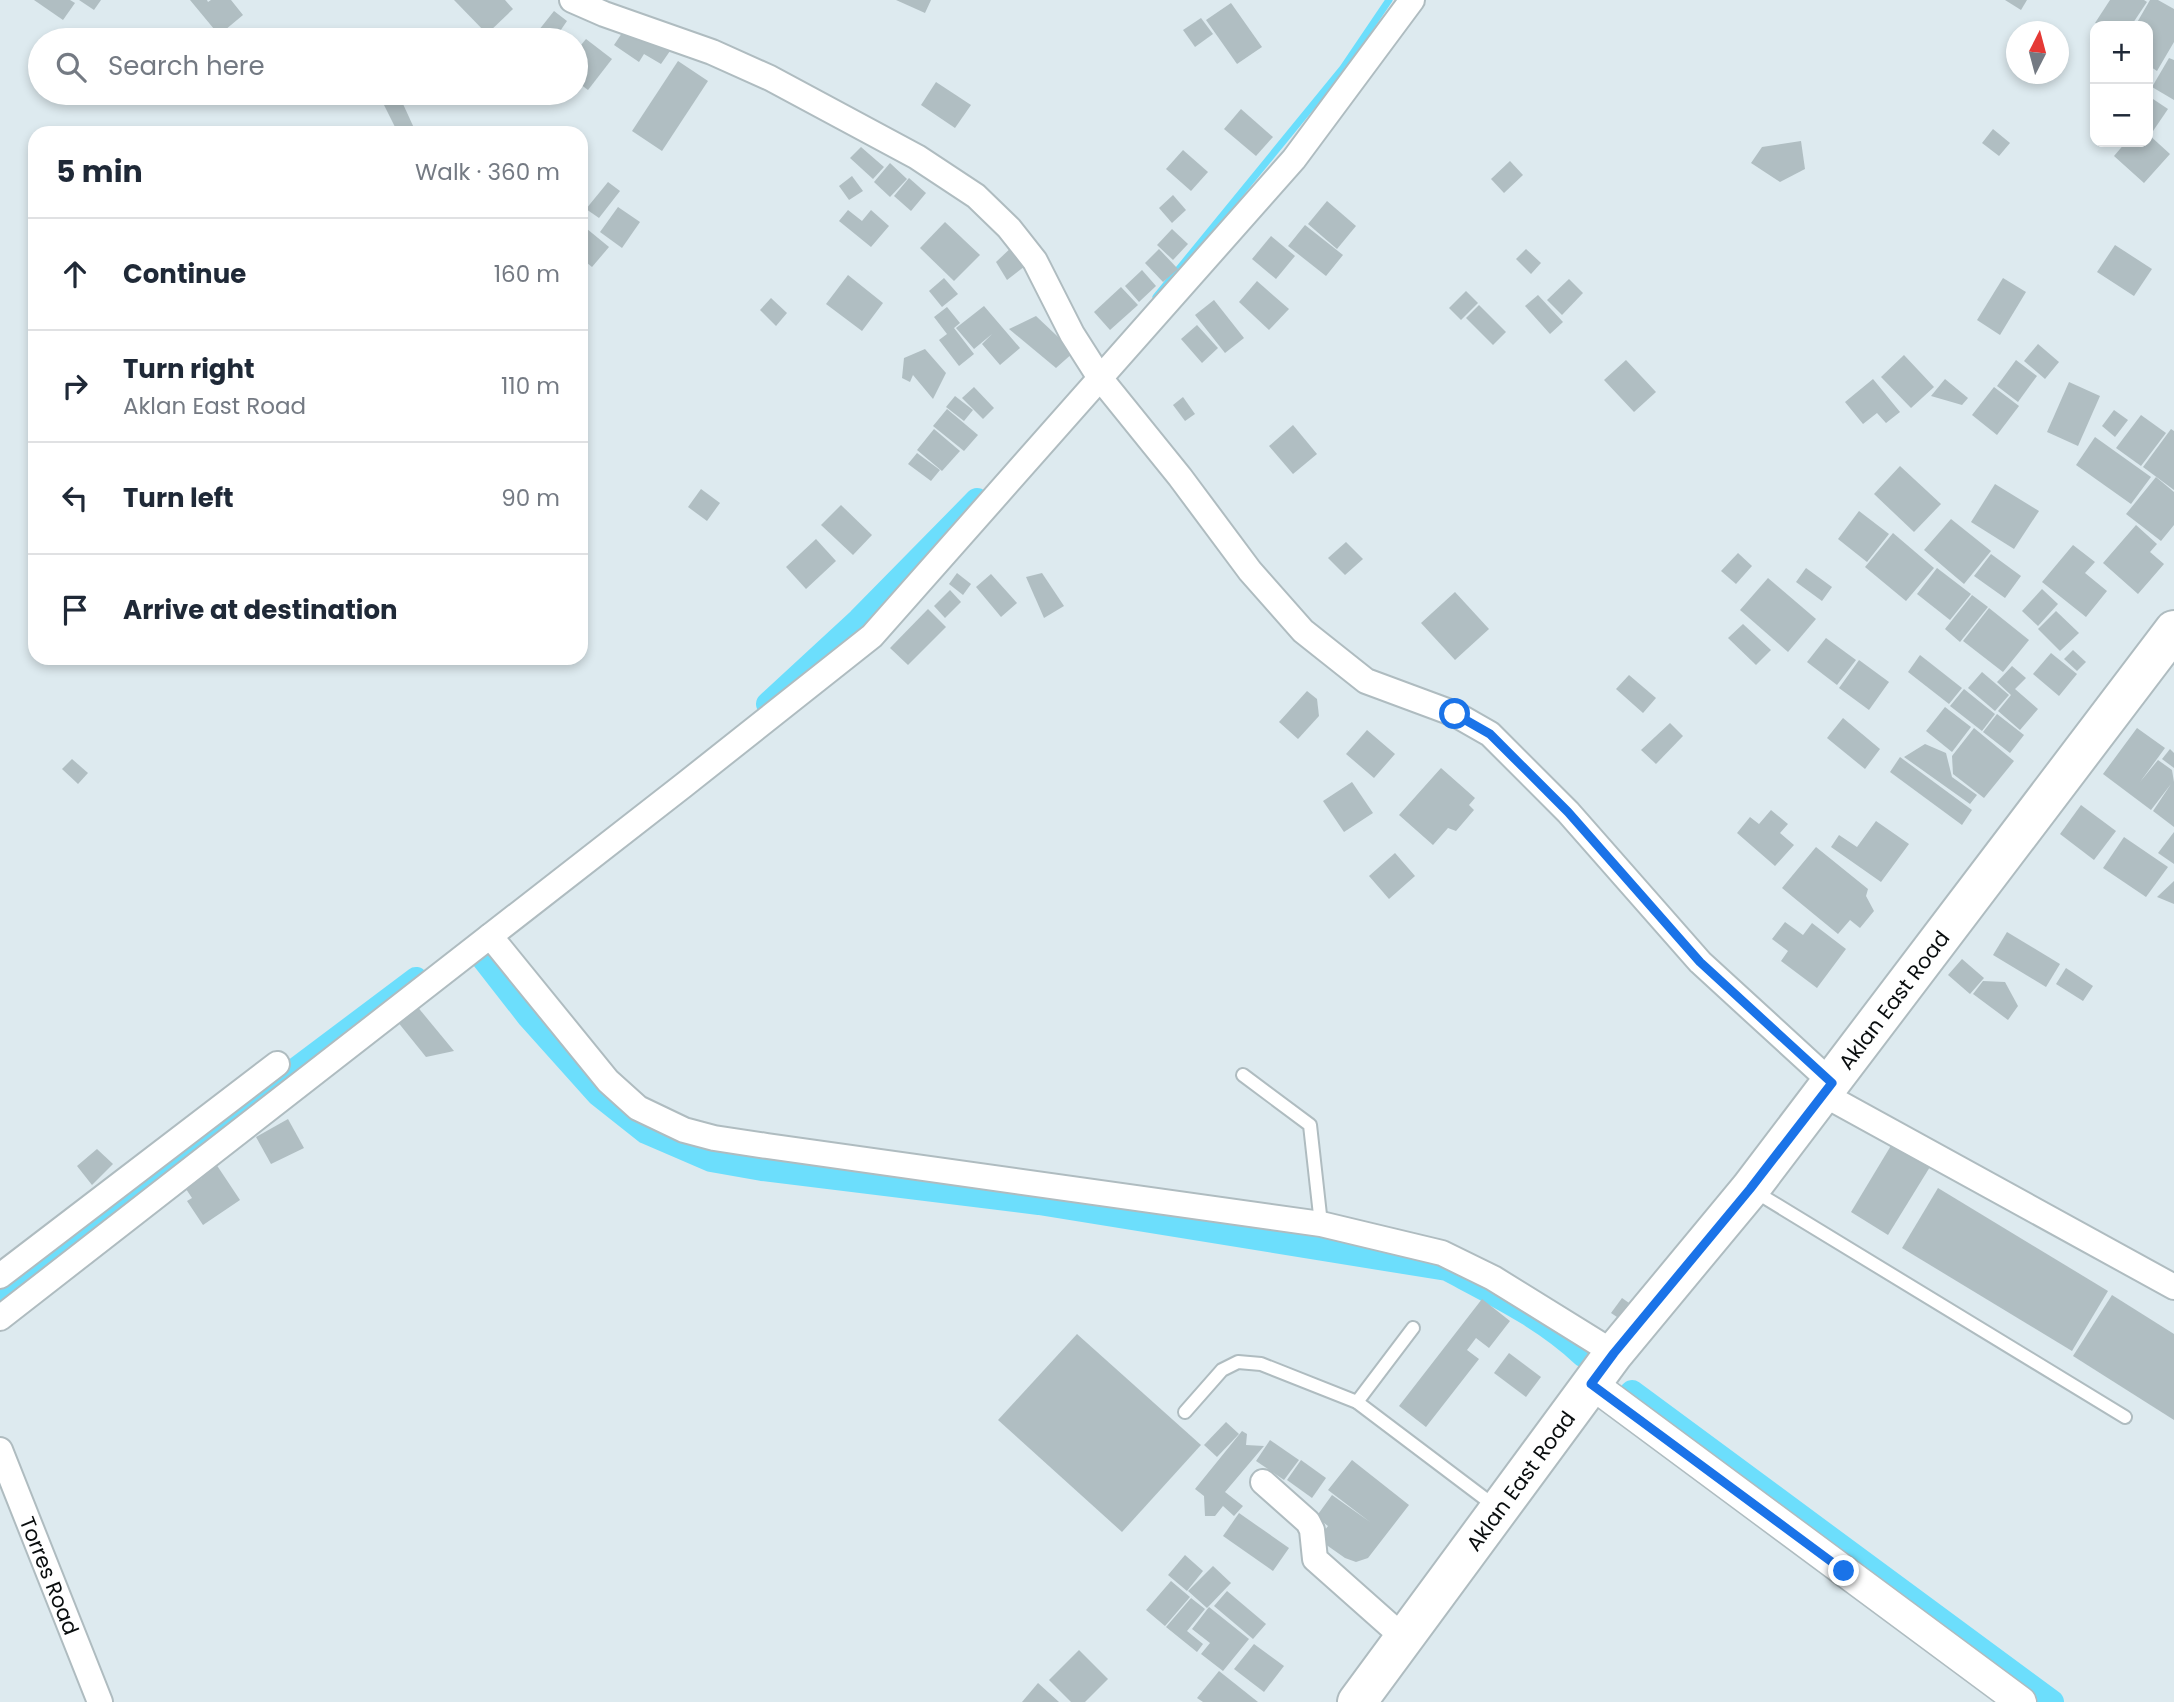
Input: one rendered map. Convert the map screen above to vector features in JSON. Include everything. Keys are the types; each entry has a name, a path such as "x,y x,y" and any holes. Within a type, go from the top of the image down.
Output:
{"main road":[{"name":"Aklan East Road","path":"1357,1702 1614,1353 1750,1189 2174,630"}],"street":[{"path":"572,0 712,52 770,78 916,157 976,196 1009,228 1035,261 1072,334 1100,379 1180,477 1250,571 1303,631 1366,681 1455,714 1490,734 1568,812 1700,962 1828,1088 2174,1287"},
{"path":"0,1318 872,636 1294,159 1412,0"},
{"path":"490,936 608,1081 638,1108 684,1130 727,1140 1321,1224 1443,1252 1614,1353"},
{"path":"0,1276 277,1064"},
{"path":"1591,1384 2021,1702"},
{"name":"Torres Road","path":"0,1450 100,1702"},
{"path":"1263,1482 1308,1522 1312,1530 1315,1559 1404,1638"}],"lane":[{"path":"1243,1075 1310,1125 1321,1224"},
{"path":"1750,1189 2125,1417"},
{"path":"1357,1402 1413,1328"},
{"path":"1185,1412 1222,1370 1238,1362 1261,1364 1357,1402 1499,1509"}],"building":[{"path":"34,0 70,0 75,3 63,20"},
{"path":"79,0 101,0 94,10"},
{"path":"190,0 231,0 243,15 227,28 213,28"},
{"path":"454,0 505,0 513,9 493,28 481,28"},
{"path":"896,0 931,0 925,13"},
{"path":"2005,0 2027,0 2021,10"},
{"path":"2110,0 2147,2 2134,21 2096,21"},
{"path":"2150,0 2158,0 2174,9 2174,42 2157,71 2153,68 2153,21 2138,21"},
{"path":"1231,3 1262,47 1237,64 1206,20"},
{"path":"554,11 567,21 562,28 541,28"},
{"path":"1201,18 1213,34 1195,47 1183,30"},
{"path":"628,24 670,51 661,64 644,54 639,62 614,45"},
{"path":"588,41 612,59 588,90"},
{"path":"2169,58 2174,60 2174,100 2153,85"},
{"path":"678,61 708,81 662,151 632,131"},
{"path":"936,82 971,105 955,128 921,105"},
{"path":"2153,99 2168,109 2153,131"},
{"path":"384,105 403,105 413,126 394,126"},
{"path":"1241,109 1273,137 1256,156 1224,129"},
{"path":"1993,129 2010,143 1999,156 1982,143"},
{"path":"2153,139 2170,154 2144,183 2114,156 2122,147 2153,147"},
{"path":"1801,141 1805,169 1780,182 1751,163 1762,147"},
{"path":"861,147 884,167 873,179 850,158"},
{"path":"1183,150 1208,172 1191,191 1166,169"},
{"path":"1510,161 1523,175 1504,193 1491,179"},
{"path":"890,163 907,179 890,197 874,182"},
{"path":"852,176 863,191 849,200 839,186"},
{"path":"909,178 926,193 911,211 894,196"},
{"path":"608,182 620,191 599,218 588,210 588,207"},
{"path":"1173,195 1186,210 1172,223 1159,208"},
{"path":"1327,201 1356,226 1337,249 1308,224"},
{"path":"618,207 640,222 622,248 600,232"},
{"path":"848,210 862,221 871,210 889,226 871,247 839,221"},
{"path":"945,222 980,255 954,281 920,248"},
{"path":"1305,225 1343,255 1326,276 1288,246"},
{"path":"1172,229 1188,244 1173,260 1157,245"},
{"path":"588,230 609,247 592,267 588,264"},
{"path":"1271,236 1295,256 1276,279 1252,259"},
{"path":"1014,245 1029,263 1007,280 996,262"},
{"path":"2115,245 2152,269 2134,296 2097,272"},
{"path":"1159,249 1178,269 1163,282 1145,263"},
{"path":"1526,249 1541,263 1531,274 1516,259"},
{"path":"1142,270 1156,286 1139,302 1125,286"},
{"path":"848,275 883,303 862,331 826,304"},
{"path":"944,278 958,294 942,307 929,291"},
{"path":"2003,278 2026,292 2000,335 1977,320"},
{"path":"1569,279 1583,293 1562,315 1547,300"},
{"path":"1257,281 1289,309 1269,330 1239,302"},
{"path":"1121,287 1138,305 1110,330 1094,312"},
{"path":"1466,291 1478,303 1461,320 1449,308"},
{"path":"1538,295 1563,322 1550,334 1525,306"},
{"path":"771,298 787,313 776,326 760,310"},
{"path":"1214,300 1244,338 1225,353 1195,315"},
{"path":"1479,305 1506,332 1493,345 1466,318"},
{"path":"984,306 1020,348 1000,365 982,344 992,334 974,349 956,328"},
{"path":"947,307 960,323 954,328 974,354 959,366 939,340 947,334 934,317"},
{"path":"1036,316 1074,352 1056,368 1009,329"},
{"path":"1197,325 1218,348 1202,363 1181,339"},
{"path":"2038,344 2059,362 2045,379 2024,361"},
{"path":"925,349 946,373 933,399 913,375 910,382 902,378 904,358"},
{"path":"1904,355 1934,387 1911,408 1881,377"},
{"path":"1626,360 1656,392 1634,412 1604,380"},
{"path":"2016,360 2037,376 2018,402 1997,386"},
{"path":"1873,379 1900,412 1886,423 1877,413 1863,424 1845,402"},
{"path":"1945,379 1968,398 1962,405 1931,396"},
{"path":"2069,382 2100,396 2078,446 2047,432"},
{"path":"974,387 994,408 983,419 962,398"},
{"path":"1994,387 2019,406 1997,435 1972,415"},
{"path":"955,396 973,410 964,421 946,407"},
{"path":"1183,397 1195,414 1185,421 1173,405"},
{"path":"947,409 978,435 964,451 933,426"},
{"path":"2114,410 2128,420 2115,437 2102,426"},
{"path":"2141,415 2166,433 2141,466 2116,448"},
{"path":"1293,425 1317,454 1293,474 1269,446"},
{"path":"934,429 960,451 942,471 917,450"},
{"path":"2171,429 2174,431 2174,490 2143,467"},
{"path":"2095,437 2151,477 2131,504 2076,465"},
{"path":"917,453 940,470 931,481 908,464"},
{"path":"1900,466 1941,504 1914,532 1874,494"},
{"path":"2156,477 2174,492 2174,525 2161,541 2126,514"},
{"path":"1995,484 2039,511 2014,549 1971,522"},
{"path":"701,489 720,503 707,521 688,507"},
{"path":"841,505 872,535 853,555 821,525"},
{"path":"1859,511 1889,534 1867,562 1838,539"},
{"path":"1951,519 1991,551 1964,584 1924,550"},
{"path":"2136,525 2157,544 2150,552 2164,564 2138,594 2103,563"},
{"path":"1893,533 1934,568 1906,601 1865,567"},
{"path":"816,539 836,561 806,589 786,567"},
{"path":"1346,542 1363,559 1345,575 1328,558"},
{"path":"2073,545 2095,562 2085,573 2107,591 2086,617 2042,582"},
{"path":"1738,553 1752,566 1736,584 1721,571"},
{"path":"1991,554 2021,576 2005,598 1974,576"},
{"path":"1806,568 1832,587 1822,601 1796,582"},
{"path":"1937,568 1971,594 1950,620 1917,594"},
{"path":"957,573 971,584 963,595 949,584"},
{"path":"1042,573 1064,606 1044,618 1026,577"},
{"path":"991,574 1017,603 1001,617 976,587"},
{"path":"1768,578 1816,619 1788,652 1740,610"},
{"path":"2042,589 2058,604 2038,626 2022,611"},
{"path":"950,590 961,602 945,618 934,606"},
{"path":"1455,592 1489,629 1455,660 1421,623"},
{"path":"1972,595 1988,607 1960,642 1945,629"},
{"path":"1989,608 2029,640 2003,672 1963,641"},
{"path":"928,609 946,627 908,665 890,648"},
{"path":"2056,611 2079,633 2060,651 2038,629"},
{"path":"1743,624 1771,650 1756,665 1728,638"},
{"path":"1826,638 1856,660 1837,685 1807,662"},
{"path":"2073,650 2086,662 2077,671 2064,659"},
{"path":"2051,653 2077,674 2059,696 2033,674"},
{"path":"1920,655 1962,688 1949,704 1908,672"},
{"path":"1859,660 1889,682 1869,710 1839,688"},
{"path":"2012,666 2026,678 2015,689 2038,709 2020,730 1998,711 2011,695 1997,682"},
{"path":"1982,672 2009,695 1995,711 1968,688"},
{"path":"1629,675 1656,698 1643,713 1616,689"},
{"path":"1964,689 1995,714 1982,731 1950,706"},
{"path":"1307,691 1317,699 1319,716 1298,739 1279,722"},
{"path":"1945,707 1971,727 1952,752 1926,731"},
{"path":"1997,714 2024,735 2010,753 1983,732"},
{"path":"1843,718 1880,749 1865,769 1827,738"},
{"path":"1670,723 1683,736 1656,764 1641,750"},
{"path":"1974,728 2014,761 1984,798 1953,774 1952,756"},
{"path":"2137,728 2165,748 2140,782 2158,760 2172,770 2174,827 2153,811 2171,784 2151,810 2103,774"},
{"path":"1367,730 1395,754 1374,778 1346,754"},
{"path":"1925,744 1946,753 1952,777 1977,795 1970,804 1904,757"},
{"path":"2170,749 2174,753 2174,768 2162,759"},
{"path":"1900,757 1972,810 1962,825 1890,772"},
{"path":"72,759 88,773 78,784 62,769"},
{"path":"1441,768 1475,798 1469,805 1474,810 1456,831 1448,828 1433,845 1399,815"},
{"path":"1352,782 1373,813 1344,832 1323,801"},
{"path":"2081,805 2116,831 2094,860 2060,834"},
{"path":"1771,810 1788,824 1780,833 1794,845 1775,866 1737,833 1750,817 1759,824"},
{"path":"1876,821 1909,844 1881,882 1831,847 1839,835 1857,847"},
{"path":"2174,832 2174,864 2158,853"},
{"path":"2124,837 2168,867 2146,897 2103,868"},
{"path":"1816,847 1868,889 1866,896 1874,911 1860,928 1850,920 1838,934 1782,888"},
{"path":"1395,853 1415,876 1389,899 1369,876"},
{"path":"2174,881 2174,904 2157,897"},
{"path":"1785,922 1803,935 1812,923 1846,949 1817,988 1781,961 1788,951 1772,939"},
{"path":"2007,932 2060,964 2046,987 1993,955"},
{"path":"1962,959 1984,978 1970,994 1948,975"},
{"path":"2066,968 2093,986 2083,1001 2056,984"},
{"path":"1983,981 2005,982 2018,1006 2008,1020 1973,994"},
{"path":"416,1005 454,1051 426,1057 397,1021"},
{"path":"288,1119 304,1148 271,1164 256,1137"},
{"path":"1895,1139 1933,1162 1888,1235 1851,1212"},
{"path":"97,1149 113,1164 92,1185 77,1166"},
{"path":"212,1158 240,1200 203,1225 187,1201 192,1198 186,1189 202,1178 196,1169"},
{"path":"1938,1188 2108,1291 2072,1351 1902,1248"},
{"path":"2112,1295 2174,1334 2174,1420 2073,1356"},
{"path":"1622,1298 1639,1310 1629,1325 1611,1313"},
{"path":"1482,1299 1510,1321 1489,1348 1476,1338 1467,1350 1479,1359 1426,1427 1399,1406"},
{"path":"1077,1334 1201,1445 1122,1532 998,1420"},
{"path":"1509,1353 1541,1377 1526,1397 1494,1373"},
{"path":"1226,1422 1239,1434 1217,1457 1204,1445"},
{"path":"1242,1431 1247,1434 1246,1445 1264,1446 1225,1492 1243,1506 1234,1516 1223,1506 1215,1516 1205,1516 1204,1496 1195,1489"},
{"path":"1270,1440 1299,1460 1284,1480 1256,1461"},
{"path":"1301,1460 1326,1478 1312,1498 1287,1480"},
{"path":"1352,1460 1409,1505 1368,1558 1356,1562 1345,1558 1318,1539 1328,1526 1316,1517 1332,1495 1370,1522 1328,1490"},
{"path":"1239,1513 1289,1548 1273,1571 1223,1536"},
{"path":"1185,1555 1203,1571 1187,1591 1168,1575"},
{"path":"1213,1566 1231,1583 1207,1608 1188,1591"},
{"path":"1171,1581 1190,1597 1165,1626 1146,1610"},
{"path":"1227,1591 1266,1624 1253,1639 1214,1606"},
{"path":"1191,1598 1205,1609 1187,1631 1203,1644 1197,1652 1166,1627"},
{"path":"1209,1607 1249,1639 1223,1671 1201,1654 1210,1643 1192,1629"},
{"path":"1254,1644 1284,1666 1264,1692 1234,1669"},
{"path":"1079,1650 1108,1679 1085,1702 1071,1702 1049,1680"},
{"path":"1219,1671 1258,1702 1203,1702 1197,1698"},
{"path":"1038,1683 1059,1702 1022,1702"}],"waterway":[{"path":"1156,297 1343,68 1389,0"},
{"path":"768,704 859,620 977,500"},
{"path":"483,958 529,1017 598,1094 646,1132 711,1160 762,1169 1039,1203 1447,1269 1535,1318 1583,1355"},
{"path":"0,1292 416,979"},
{"path":"1632,1392 2052,1702"}],"route":[{"path":"1455,714 1490,734 1568,812 1700,962 1832,1083 1750,1189 1591,1384 1844,1571"}]}
